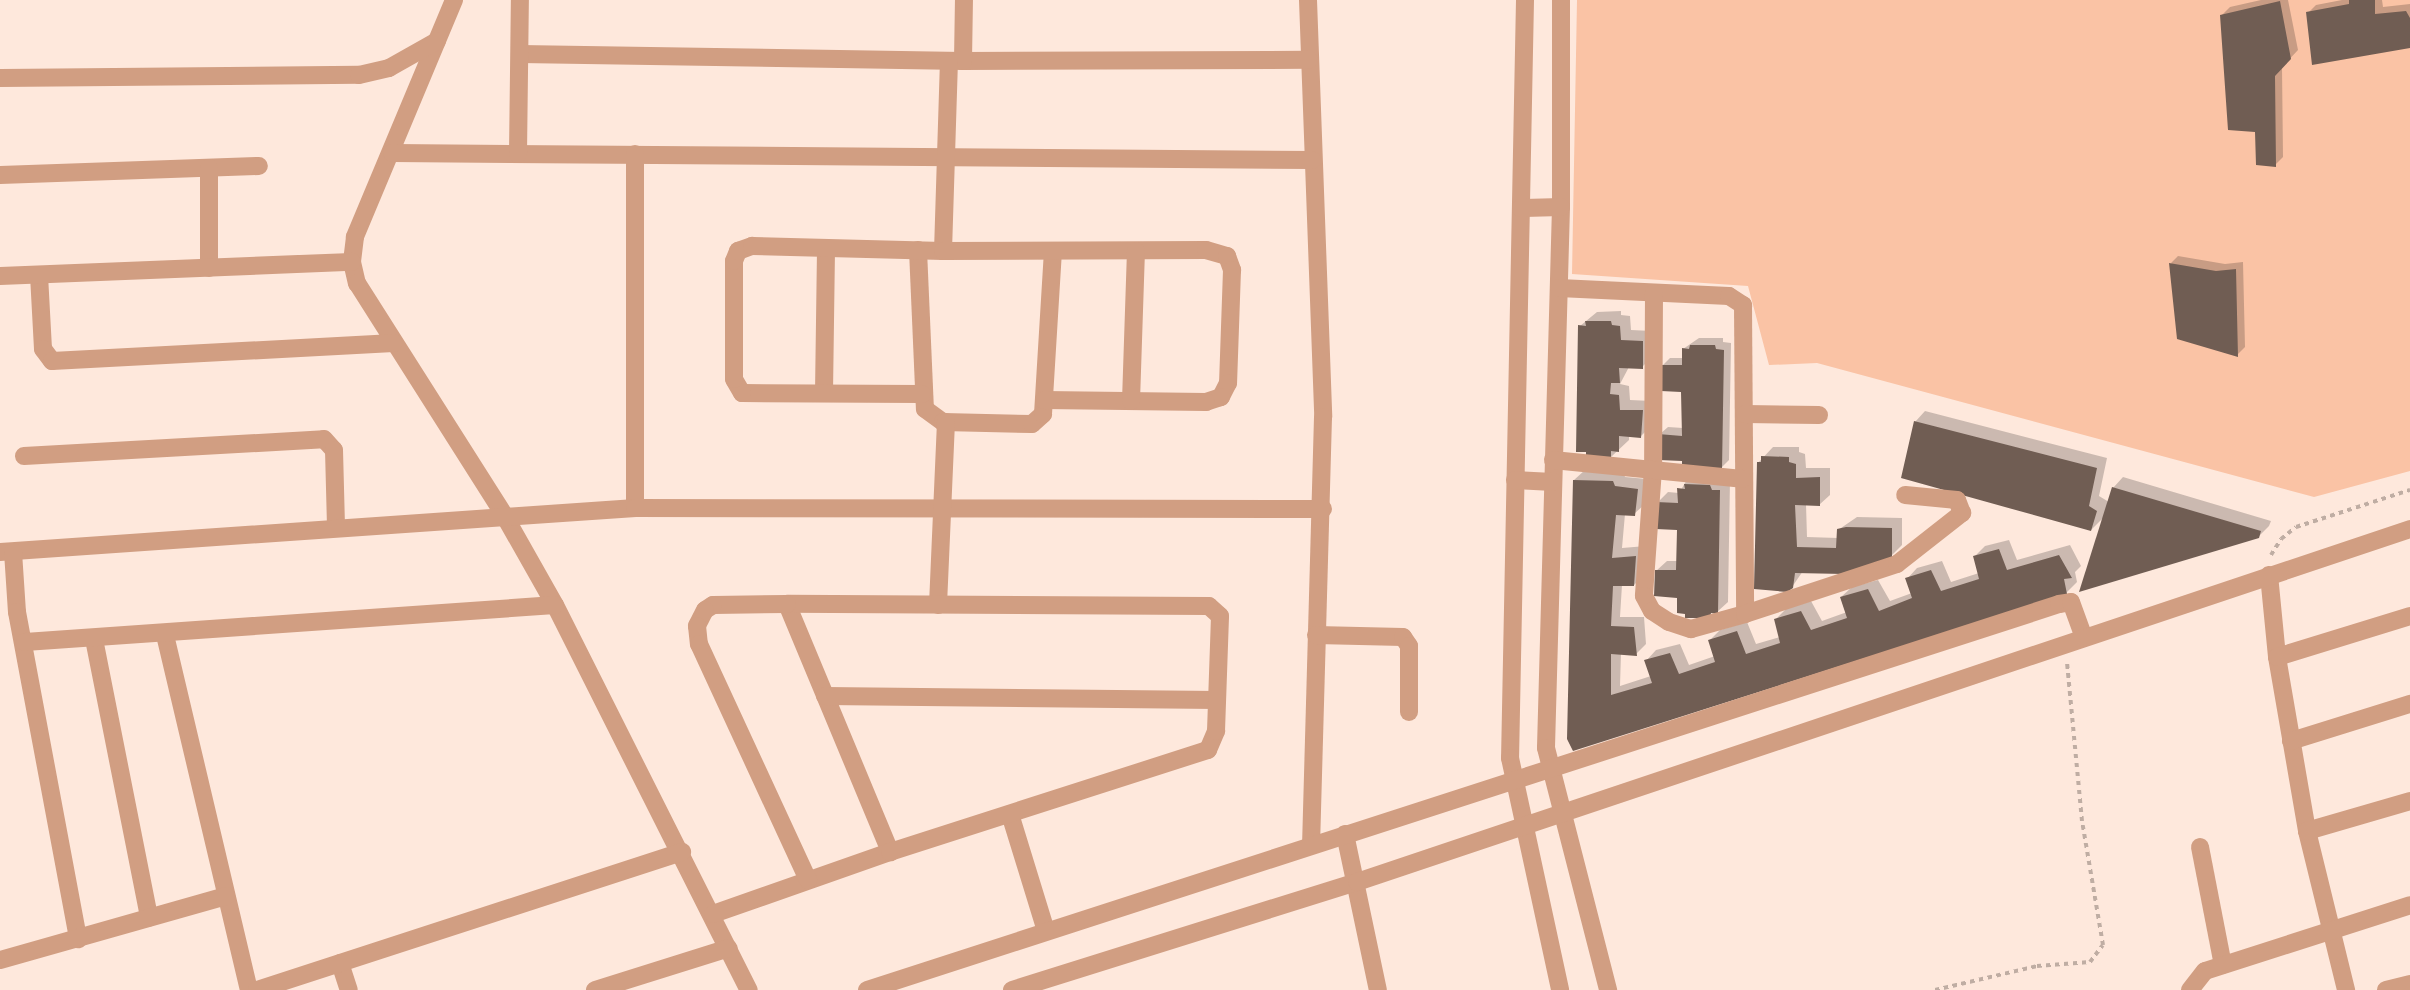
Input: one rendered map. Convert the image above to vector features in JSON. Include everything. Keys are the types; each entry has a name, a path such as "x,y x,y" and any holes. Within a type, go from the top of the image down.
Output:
{"street":[{"path":"454,0 355,237 352,262 357,283 504,515 555,605 682,852 749,990"},
{"path":"518,154 520,0"},
{"path":"943,251 946,157 964,0"},
{"path":"1308,0 1312,160 1322,374 1323,509 1316,635 1311,845"},
{"path":"1525,0 1510,745 1514,782 1560,990"},
{"path":"1561,0 1562,207 1546,737 1552,771 1608,990"},
{"path":"0,78 359,75 389,68 437,41"},
{"path":"519,54 956,61 1309,60"},
{"path":"392,153 1312,160"},
{"path":"635,154 635,508"},
{"path":"0,175 259,166"},
{"path":"209,168 209,268"},
{"path":"1521,208 1562,207"},
{"path":"922,394 747,394 737,389 734,379 734,261 738,251 747,246 943,251 1214,250 1227,256 1232,270 1228,383 1221,397 1206,402 1044,400"},
{"path":"824,393 826,249"},
{"path":"918,250 922,394 929,416 946,422 1032,424 1043,414 1053,251"},
{"path":"1131,401 1136,251"},
{"path":"0,276 352,262"},
{"path":"39,275 42,349 52,361 394,343"},
{"path":"1559,288 1729,296 1743,305 1745,414 1742,478 1745,614"},
{"path":"1654,293 1653,469 1644,596 1652,611 1669,622 1691,628 1745,614 1897,564 1962,513 1957,500 1905,495"},
{"path":"1745,414 1819,416"},
{"path":"938,605 944,509 946,422"},
{"path":"24,456 324,439 334,450 336,528"},
{"path":"1553,460 1742,478"},
{"path":"1515,480 1553,482"},
{"path":"78,939 7,552 504,515 635,508 1323,509"},
{"path":"1012,990 1357,882 2410,529"},
{"path":"2269,575 2277,657 2307,831 2329,929 2346,990"},
{"path":"867,990 1345,834 1552,771 2059,604 2071,602 2084,638"},
{"path":"787,604 890,852"},
{"path":"25,642 165,635 555,605"},
{"path":"713,914 890,852 1208,750 1215,738 1222,621 1209,606 713,605 700,618 696,635 808,880"},
{"path":"2277,657 2410,616"},
{"path":"165,635 249,990"},
{"path":"1316,635 1403,637 1409,646 1409,712"},
{"path":"94,639 149,918"},
{"path":"825,696 1218,700"},
{"path":"2291,741 2410,704"},
{"path":"2307,831 2410,801"},
{"path":"1010,814 1046,931"},
{"path":"1345,834 1357,882 1378,990"},
{"path":"2200,847 2223,965"},
{"path":"257,990 682,852"},
{"path":"0,960 226,896"},
{"path":"2190,990 2205,971 2329,929 2410,905"},
{"path":"595,990 729,948"},
{"path":"340,963 349,990"},
{"path":"2386,990 2410,984"}],"path":[{"path":"2269,575 2275,547 2296,527 2410,490"},
{"path":"1935,990 2037,966 2090,962 2103,945 2082,821 2066,644"}],"shaded area":[{"path":"1577,0 2410,0 2410,471 2314,497 1817,363 1769,365 1748,286 1572,274"}],"building":[{"path":"2349,0 2375,0 2375,14 2406,11 2410,18 2410,48 2312,65 2306,12 2349,4"},
{"path":"2280,1 2291,59 2275,76 2276,167 2256,165 2255,132 2228,130 2220,15"},
{"path":"2169,263 2216,271 2236,269 2238,357 2177,339"},
{"path":"1585,321 1611,321 1612,325 1620,326 1621,340 1643,341 1643,369 1619,368 1620,383 1611,383 1610,394 1619,395 1620,410 1643,410 1641,438 1619,436 1619,452 1611,451 1611,458 1586,457 1586,452 1576,452 1578,325 1586,326"},
{"path":"1690,345 1715,345 1716,349 1724,350 1722,469 1682,468 1682,461 1659,460 1658,434 1682,436 1681,392 1661,391 1660,365 1682,365 1682,348 1689,349"},
{"path":"1914,421 2097,468 2089,506 2097,511 2091,531 1901,478"},
{"path":"1761,456 1789,457 1789,462 1796,464 1796,478 1820,477 1820,506 1795,505 1797,547 1836,548 1837,529 1846,527 1892,528 1892,557 1844,574 1795,573 1793,588 1787,592 1754,589 1757,462 1761,462"},
{"path":"1573,480 1613,481 1615,486 1638,489 1635,516 1616,515 1612,558 1636,556 1634,586 1613,586 1611,626 1634,627 1637,656 1611,654 1611,695 1652,683 1644,660 1670,653 1679,674 1715,662 1708,640 1737,631 1746,654 1780,643 1774,619 1801,611 1811,630 1847,618 1840,597 1868,589 1879,611 1912,598 1905,578 1931,570 1941,591 1979,579 1973,556 1999,549 2007,570 2059,555 2072,578 2064,579 2067,594 1573,751 1567,739"},
{"path":"1684,484 1710,485 1712,490 1720,490 1718,614 1711,613 1710,618 1685,618 1685,614 1677,613 1677,598 1654,596 1655,570 1676,570 1677,530 1656,529 1656,502 1678,503 1677,488 1685,489"},
{"path":"2112,487 2261,531 2259,538 2079,592"}]}
